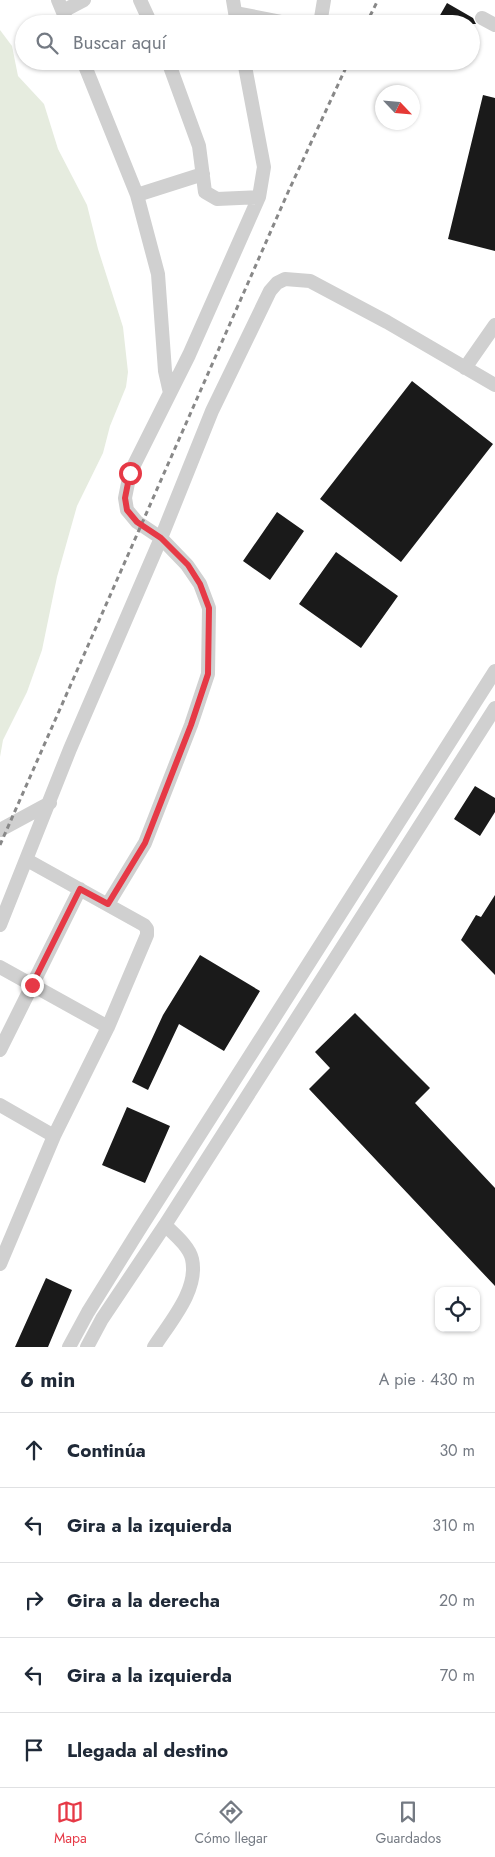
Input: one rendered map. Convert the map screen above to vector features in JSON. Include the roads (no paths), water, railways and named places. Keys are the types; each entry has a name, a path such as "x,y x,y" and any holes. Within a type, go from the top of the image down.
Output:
{"street":[{"path":"63,12 84,0"},
{"path":"140,0 147,15"},
{"path":"322,15 324,0"},
{"path":"235,12 249,15"},
{"path":"482,18 495,25"},
{"path":"87,70 137,195 158,274 165,371 170,393"},
{"path":"171,70 199,146 205,192 210,197 217,198 259,197"},
{"path":"108,904 145,843 191,725 208,674 209,608 200,584 188,565 156,534 137,522 127,510 125,498 130,473 189,355 259,197 264,167 246,70"},
{"path":"137,195 202,174"},
{"path":"0,926 156,534 270,291 277,283 291,278 310,281 495,385"},
{"path":"465,368 495,325"},
{"path":"69,1347 88,1312 139,1230 495,671"},
{"path":"87,1347 102,1319 156,1240 495,708"},
{"path":"416,794 432,805"},
{"path":"0,830 50,803"},
{"path":"0,1264 54,1136 108,1026 147,935 147,929 144,925 27,860"},
{"path":"0,1050 80,889"},
{"path":"318,949 334,959"},
{"path":"0,967 108,1026"},
{"path":"298,980 315,990"},
{"path":"0,1105 54,1136"},
{"path":"204,1130 221,1137"},
{"path":"154,1347 192,1283 192,1258 181,1240 165,1226"},
{"path":"139,1230 156,1240"}],"railway":[{"path":"370,15 378,0"},
{"path":"0,845 289,190 345,70"}]}
